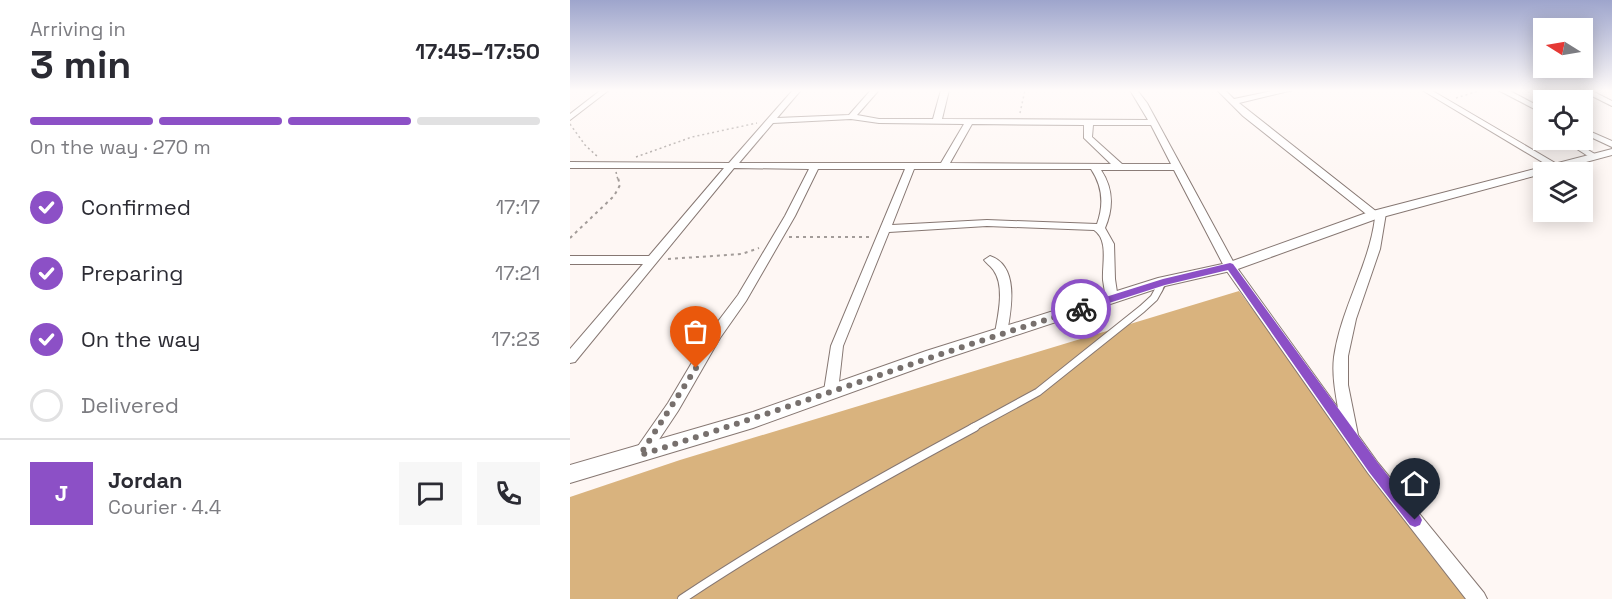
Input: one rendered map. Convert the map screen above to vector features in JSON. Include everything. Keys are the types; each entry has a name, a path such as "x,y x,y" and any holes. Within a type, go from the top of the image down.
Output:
{"street":[{"path":"570,358 731,166 775,118"},
{"path":"772,121 831,118"},
{"path":"857,118 879,121 1153,123"},
{"path":"1150,118 1230,267 1352,438 1478,599"},
{"path":"1253,118 1378,214"},
{"path":"1473,118 1548,162"},
{"path":"947,122 963,131"},
{"path":"945,165 969,122"},
{"path":"1089,123 1088,138 1121,168"},
{"path":"1593,135 1612,144"},
{"path":"1584,150 1594,156"},
{"path":"1574,162 1612,152"},
{"path":"570,165 614,167 945,165 1176,167"},
{"path":"640,455 673,407 715,335 737,305 811,177 815,165"},
{"path":"831,391 837,346 911,165"},
{"path":"1095,168 1106,186 1106,212 1100,228 1109,244 1109,279 1112,299"},
{"path":"570,474 753,420 1001,333 1163,282 1230,267 1378,214 1533,173"},
{"path":"1352,438 1342,389 1341,357 1360,290 1379,237 1378,214"},
{"path":"883,233 987,223 1100,228"},
{"path":"570,260 652,259"},
{"path":"990,260 999,266 1004,283 1001,333"}],"lane":[{"path":"682,599 750,554 851,494 1038,392 1142,309 1154,298 1163,282"}],"path":[{"path":"1017,122 1018,118"},
{"path":"614,167 637,156 692,137 772,121"},
{"path":"570,124 585,145 614,167 620,185 618,190 570,238"},
{"path":"652,259 685,260 742,254 777,238 883,233"}],"shaded area":[{"path":"1239,291 1469,599 570,599 570,497 680,460"}],"way so far":[{"path":"696,368 640,455 753,420 1001,333 1081,309"}],"route":[{"path":"1081,309 1163,282 1230,267 1373,468 1415,520"}]}
